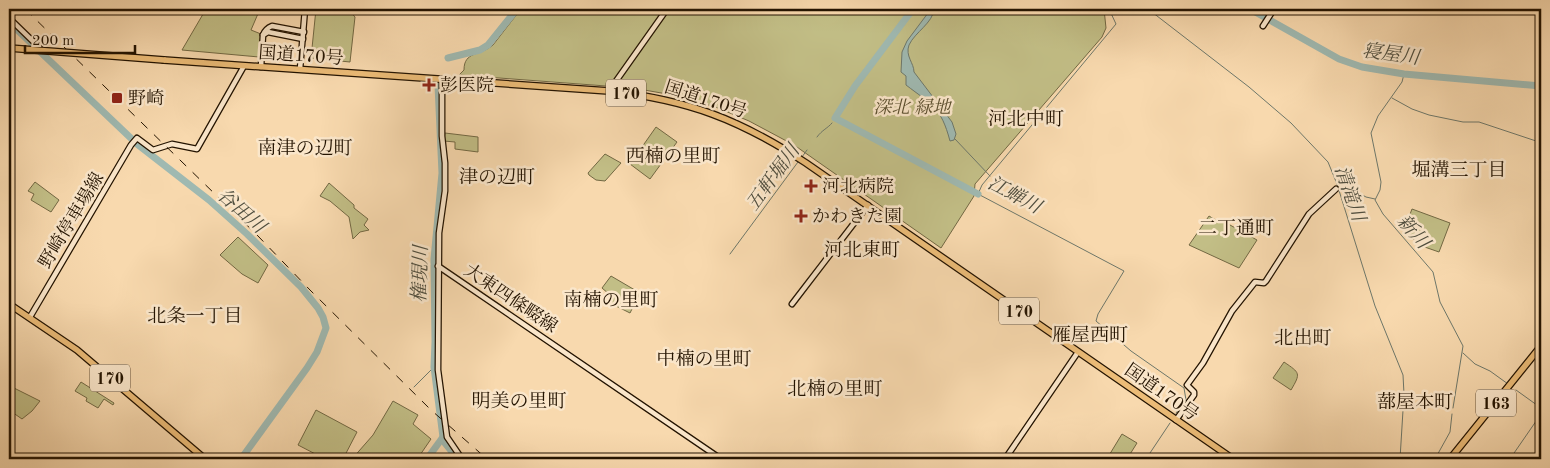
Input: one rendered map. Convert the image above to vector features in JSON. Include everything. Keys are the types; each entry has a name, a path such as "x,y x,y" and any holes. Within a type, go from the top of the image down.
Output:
{"highway":[{"name":"国道170号","path":"9,48 609,91 661,99 717,115 754,131 797,157 1233,459"},
{"name":"170","path":"9,304 86,357 206,459"},
{"name":"163","path":"1450,459 1541,346"},
{"name":"163","path":"1455,459 1541,352"}],"street":[{"path":"300,69 305,9"},
{"path":"609,91 668,9"},
{"path":"1263,26 1274,9"},
{"path":"9,18 45,53"},
{"path":"261,67 264,31 272,26 304,32"},
{"path":"263,35 268,32 303,39"},
{"name":"野崎停車場線","path":"30,317 135,141 154,150 172,144 196,149 244,66"},
{"name":"大東四條畷線","path":"442,80 445,191 439,233 438,266 719,459"},
{"path":"1176,420 1194,395 1194,392 1187,384 1203,363 1232,310 1255,282 1264,283 1266,281 1309,214 1336,189"},
{"path":"792,304 868,205"},
{"path":"438,266 438,370 442,410 447,437 462,459"},
{"path":"1004,459 1078,352"}],"green space":[{"path":"206,9 260,9 251,30 261,34 259,57 182,50"},
{"path":"316,9 350,11 355,17 350,62 311,58"},
{"name":"深北 緑地","path":"521,9 1104,9 1106,28 1102,37 975,184 974,196 941,248 794,145 749,121 718,108 684,97 633,88 459,75 464,70 467,60 493,45"},
{"path":"656,127 677,142 650,179 630,164"},
{"path":"445,133 478,137 478,152 455,149 455,142 444,141"},
{"path":"605,154 621,163 605,181 596,180 588,173"},
{"path":"35,182 59,200 51,212 31,200 34,194 28,191"},
{"path":"329,183 368,219 364,225 369,230 360,232 353,239 349,217 330,201 320,196"},
{"path":"1412,209 1450,223 1439,252 1419,245 1404,230"},
{"path":"1209,216 1219,222 1221,220 1257,240 1239,268 1189,245"},
{"path":"238,237 268,265 258,283 242,274 220,255"},
{"path":"611,276 640,293 630,313 610,303 606,298 609,294 602,288"},
{"path":"1284,362 1296,371 1297,374 1291,390 1273,378"},
{"path":"81,382 114,403 113,405 104,399 98,408 86,401 87,398 75,391"},
{"path":"10,386 40,401 22,419 9,410"},
{"path":"393,401 418,415 413,424 431,439 420,455 415,459 352,459 373,435"},
{"path":"316,410 357,432 343,459 325,459 298,445"},
{"path":"1122,434 1137,443 1127,459 1111,459 1108,457"}],"water":[{"path":"931,9 934,9 931,19 912,40 908,53 914,72 952,122 956,134 954,140 950,141 939,114 929,103 906,85 906,76 901,72 902,52 907,41"}],"waterway":[{"name":"権現川","path":"448,58 480,50 488,45 517,9"},
{"name":"江蝉川","path":"913,9 855,86 835,118 978,194"},
{"name":"江蝉川","path":"1109,9 1116,24 982,185 978,194 1124,271 1098,314 1096,321 1131,351 1184,388 1186,400 1176,413"},
{"name":"清滝川","path":"1148,9 1249,87 1291,123 1328,162 1337,184 1375,306 1403,375 1404,394 1400,459"},
{"name":"寝屋川","path":"1250,9 1339,59 1362,67 1404,74 1541,86"},
{"name":"谷田川","path":"9,22 137,144 209,200 247,234 301,287 323,317 326,328 317,352 241,459"},
{"name":"新川","path":"1404,74 1402,82 1378,116 1371,133 1381,182 1380,190 1375,200 1383,214 1433,272 1440,302 1463,346 1453,408"},
{"name":"権現川","path":"438,85 442,173 434,259 434,367 443,437 445,443 458,459"},
{"path":"1392,98 1412,109 1429,115 1463,122 1479,122 1536,141"},
{"name":"五軒堀川","path":"817,137 832,123"},
{"path":"955,139 990,176"},
{"name":"五軒堀川","path":"802,157 807,150"},
{"name":"五軒堀川","path":"730,254 798,162"},
{"path":"1342,199 1350,188 1366,197 1375,199"},
{"path":"1463,353 1475,364 1490,371 1508,384"},
{"path":"414,387 434,367"},
{"path":"1516,390 1541,408"},
{"name":"新川","path":"1435,459 1450,432 1452,414"},
{"path":"1518,459 1512,456 1541,414"},
{"name":"江蝉川","path":"1146,459 1170,423"},
{"path":"427,459 443,437"}],"railway":[{"path":"25,9 258,236 431,410 487,459"}],"place":[{"name":"彭医院","path":"429,85"},
{"name":"野崎","path":"117,98"},
{"name":"河北病院","path":"811,186"},
{"name":"かわきた園","path":"801,216"}],"district":[{"name":"河北中町","path":"1026,118"},
{"name":"南津の辺町","path":"305,147"},
{"name":"西楠の里町","path":"673,155"},
{"name":"堀溝三丁目","path":"1459,169"},
{"name":"津の辺町","path":"497,176"},
{"name":"二丁通町","path":"1236,227"},
{"name":"河北東町","path":"862,249"},
{"name":"南楠の里町","path":"611,299"},
{"name":"北条一丁目","path":"195,315"},
{"name":"雁屋西町","path":"1090,334"},
{"name":"北出町","path":"1303,337"},
{"name":"中楠の里町","path":"704,358"},
{"name":"北楠の里町","path":"835,388"},
{"name":"明美の里町","path":"519,400"},
{"name":"蔀屋本町","path":"1415,401"}]}
